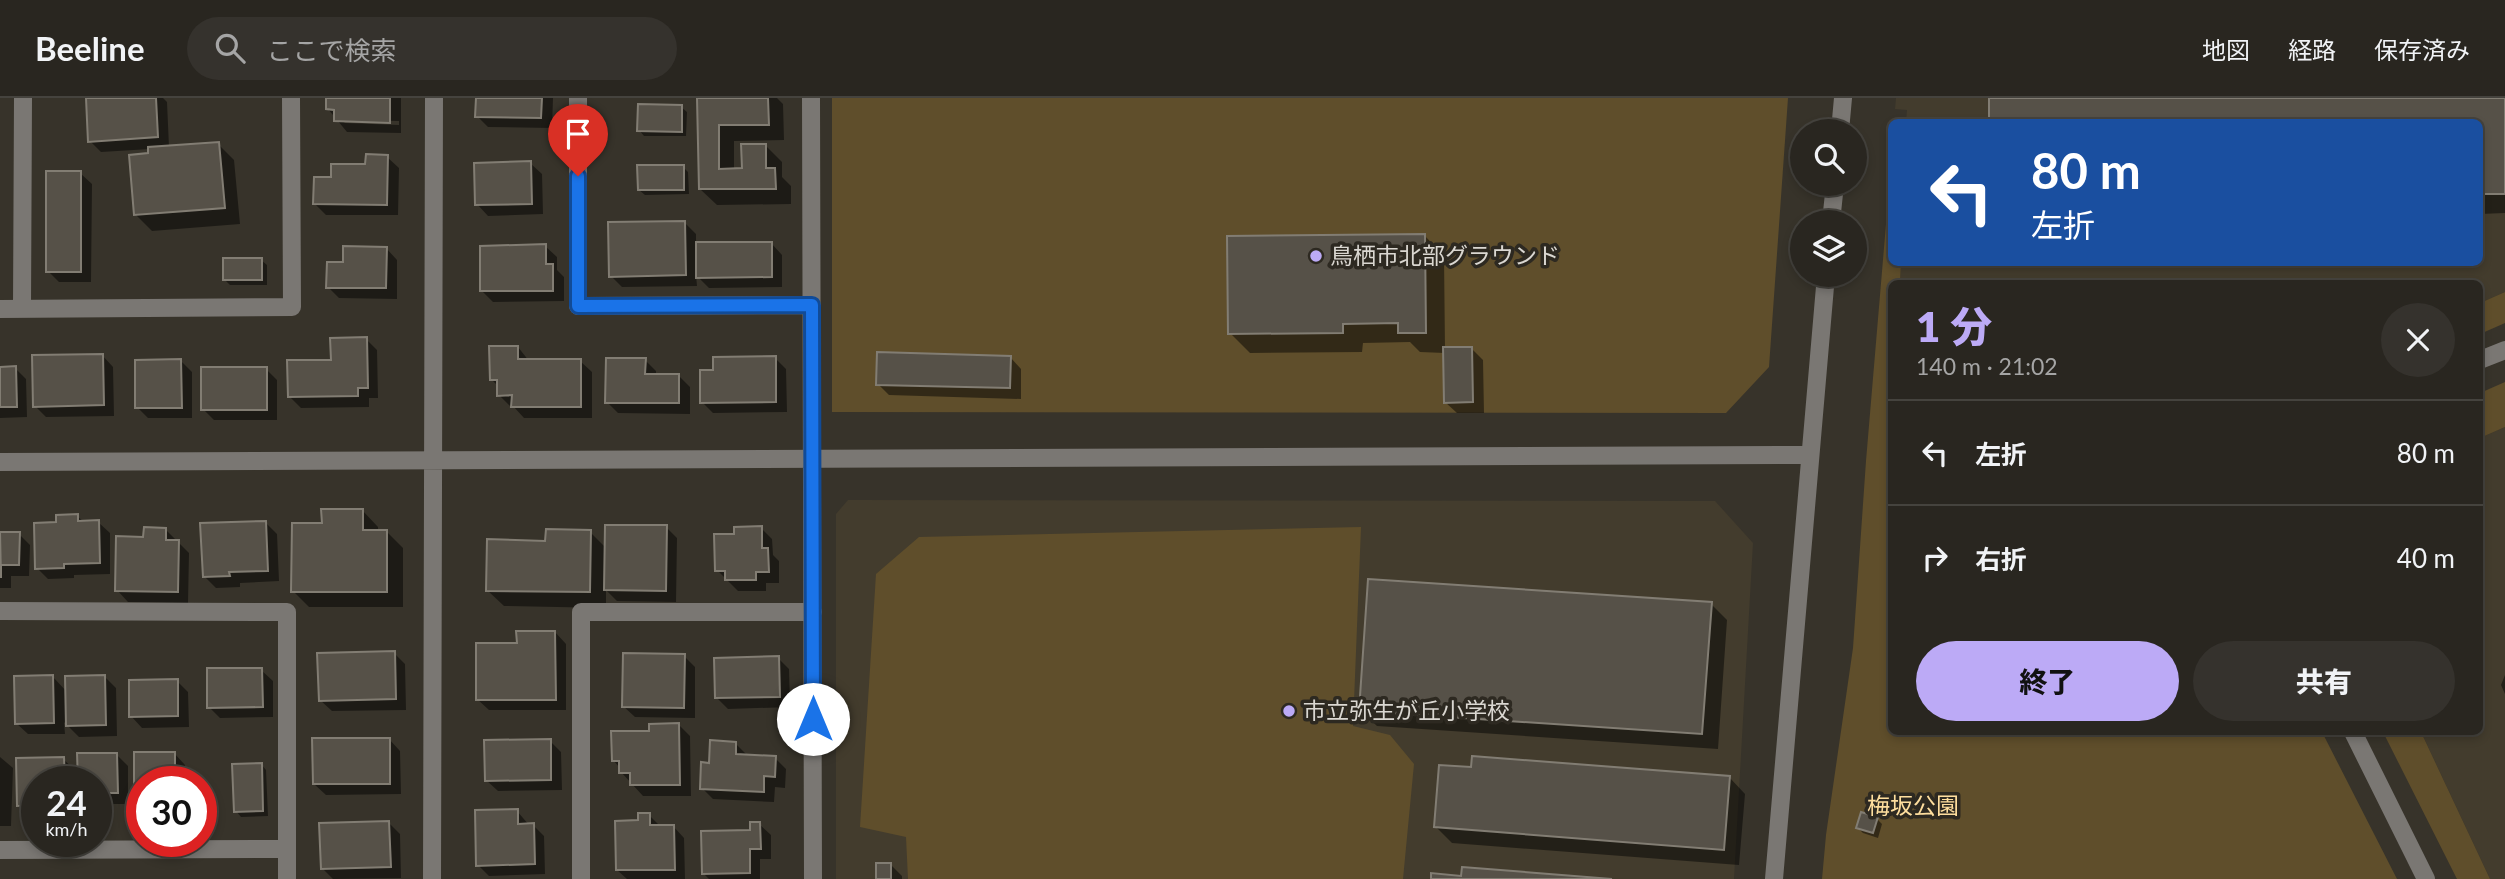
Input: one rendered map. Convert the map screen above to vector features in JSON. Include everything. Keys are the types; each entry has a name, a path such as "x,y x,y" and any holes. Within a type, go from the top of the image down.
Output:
{"street":[{"path":"22,308 23,98"},
{"path":"0,309 292,307 291,98"},
{"path":"432,879 434,98"},
{"path":"578,98 578,306 812,305"},
{"path":"811,98 813,879"},
{"path":"1840,119 1843,98"},
{"path":"1774,879 1825,287"},
{"path":"2483,359 2505,350"},
{"path":"0,462 1809,456"},
{"path":"0,611 287,612 287,879"},
{"path":"581,879 581,612 813,612"},
{"path":"2354,735 2426,879"},
{"path":"0,850 287,849"}],"shaded area":[{"path":"1896,98 2505,98 2505,292 2483,302 2483,280 1900,280 1901,266 2483,266 2483,119 1906,119 1907,110 1895,109"},
{"path":"2505,427 2505,879 2490,879 2422,735 2483,735 2483,437"},
{"name":"市立弥生が丘小学校","path":"848,500 1715,501 1753,543 1734,879 836,879 836,514"}],"green space":[{"name":"鳥栖市北部グラウンド","path":"832,98 1788,98 1769,367 1726,413 832,412"},
{"name":"梅坂公園","path":"1888,200 1888,266 1901,266 1900,280 1888,280 1888,735 2324,735 2397,879 1822,879 1853,648"},
{"path":"2505,292 2505,323 2483,333 2483,302"},
{"path":"2505,382 2505,427 2483,437 2483,392"},
{"path":"1361,527 1353,726 1390,735 1414,764 1403,879 908,879 906,837 860,827 876,574 919,537"},
{"path":"2385,735 2422,735 2490,879 2457,879"}],"building":[{"path":"86,98 156,98 158,137 88,142"},
{"path":"326,98 390,98 390,123 334,121 334,110 326,109"},
{"path":"476,98 542,98 541,118 475,117"},
{"path":"697,98 768,98 769,125 719,125 719,169 742,168 741,144 766,144 766,168 775,168 776,189 699,189"},
{"path":"1989,98 2505,98 2505,194 2483,194 2483,119 1989,119"},
{"path":"638,104 682,105 682,132 637,131"},
{"path":"219,142 225,208 134,215 129,155 148,153 148,147"},
{"path":"366,154 388,155 387,205 313,204 314,177 331,177 331,164 365,164"},
{"path":"531,161 532,204 475,205 474,163"},
{"path":"637,165 684,165 684,190 638,190"},
{"path":"46,171 81,171 81,272 46,272"},
{"path":"685,221 686,275 609,277 608,222"},
{"path":"1425,234 1426,333 1398,333 1398,323 1343,324 1343,333 1228,334 1227,236"},
{"path":"696,242 772,242 772,277 696,278"},
{"path":"546,244 546,264 553,264 553,291 480,291 480,246"},
{"path":"343,246 387,247 386,288 326,288 327,262 343,262"},
{"path":"223,258 262,258 262,280 223,280"},
{"path":"367,337 368,388 358,388 358,396 288,397 287,360 331,360 330,338"},
{"path":"489,346 518,346 518,359 581,359 581,407 511,407 512,395 497,396 497,380 490,380"},
{"path":"1443,347 1472,347 1473,402 1444,403"},
{"path":"877,352 1011,356 1010,388 876,385"},
{"path":"103,354 104,405 33,407 32,355"},
{"path":"776,356 776,402 700,403 700,370 713,370 713,357"},
{"path":"606,358 646,358 645,374 679,374 679,403 605,403"},
{"path":"181,359 182,408 135,408 135,360"},
{"path":"16,366 17,407 0,407 0,367"},
{"path":"201,367 267,367 267,410 201,410"},
{"path":"321,509 363,509 363,530 387,530 387,592 291,592 292,523 322,523"},
{"path":"78,514 78,521 99,520 100,563 64,564 64,568 35,569 34,523 56,522 56,515"},
{"path":"266,521 268,571 229,572 230,576 203,577 200,523"},
{"path":"605,525 667,525 666,591 604,590"},
{"path":"762,526 762,548 768,548 769,572 756,572 756,580 725,580 725,571 715,571 714,534 734,534 734,527"},
{"path":"144,527 166,528 166,540 179,540 178,592 115,591 116,536 143,537"},
{"path":"546,529 591,530 590,592 486,591 487,539 545,541"},
{"path":"0,532 20,532 19,565 1,565 1,578"},
{"path":"1368,579 1712,602 1702,734 1359,711"},
{"path":"516,631 555,631 556,700 476,700 476,643 517,643"},
{"path":"395,651 396,699 319,701 317,653"},
{"path":"623,653 685,654 684,708 622,707"},
{"path":"779,656 780,697 715,698 714,658"},
{"path":"207,668 262,668 263,707 207,708"},
{"path":"53,675 54,723 15,724 14,676"},
{"path":"105,675 106,725 66,726 65,676"},
{"path":"178,679 178,716 129,717 129,680"},
{"path":"679,723 680,785 630,785 630,773 619,773 619,761 612,761 611,731 649,731 649,724"},
{"path":"312,738 390,738 390,784 313,784"},
{"path":"551,739 551,780 485,781 484,740"},
{"path":"710,740 736,742 736,754 776,756 775,777 764,776 764,792 700,789 701,762 709,763"},
{"path":"134,752 175,752 175,766 134,766"},
{"path":"77,753 117,753 118,793 112,793 112,766 77,766"},
{"path":"1472,756 1730,776 1724,850 1434,827 1439,765 1471,767"},
{"path":"64,757 64,766 21,766 21,806 17,806 16,758"},
{"path":"262,763 263,811 234,812 232,764"},
{"path":"518,809 518,824 534,823 535,864 476,866 475,810"},
{"path":"1861,812 1878,817 1873,833 1856,828"},
{"path":"638,813 650,813 650,825 674,825 675,870 616,870 615,821 638,820"},
{"path":"389,821 391,867 321,869 319,823"},
{"path":"750,822 760,822 761,849 750,849 750,873 702,874 701,831 750,830"},
{"path":"876,863 891,863 891,879 876,879"},
{"path":"1462,867 1612,879 1431,879 1431,873 1461,876"}],"place":[{"name":"鳥栖市北部グラウンド","path":"1316,256"},
{"name":"市立弥生が丘小学校","path":"1289,711"}],"route":[{"path":"578,176 578,306 812,305 813,719"}]}
